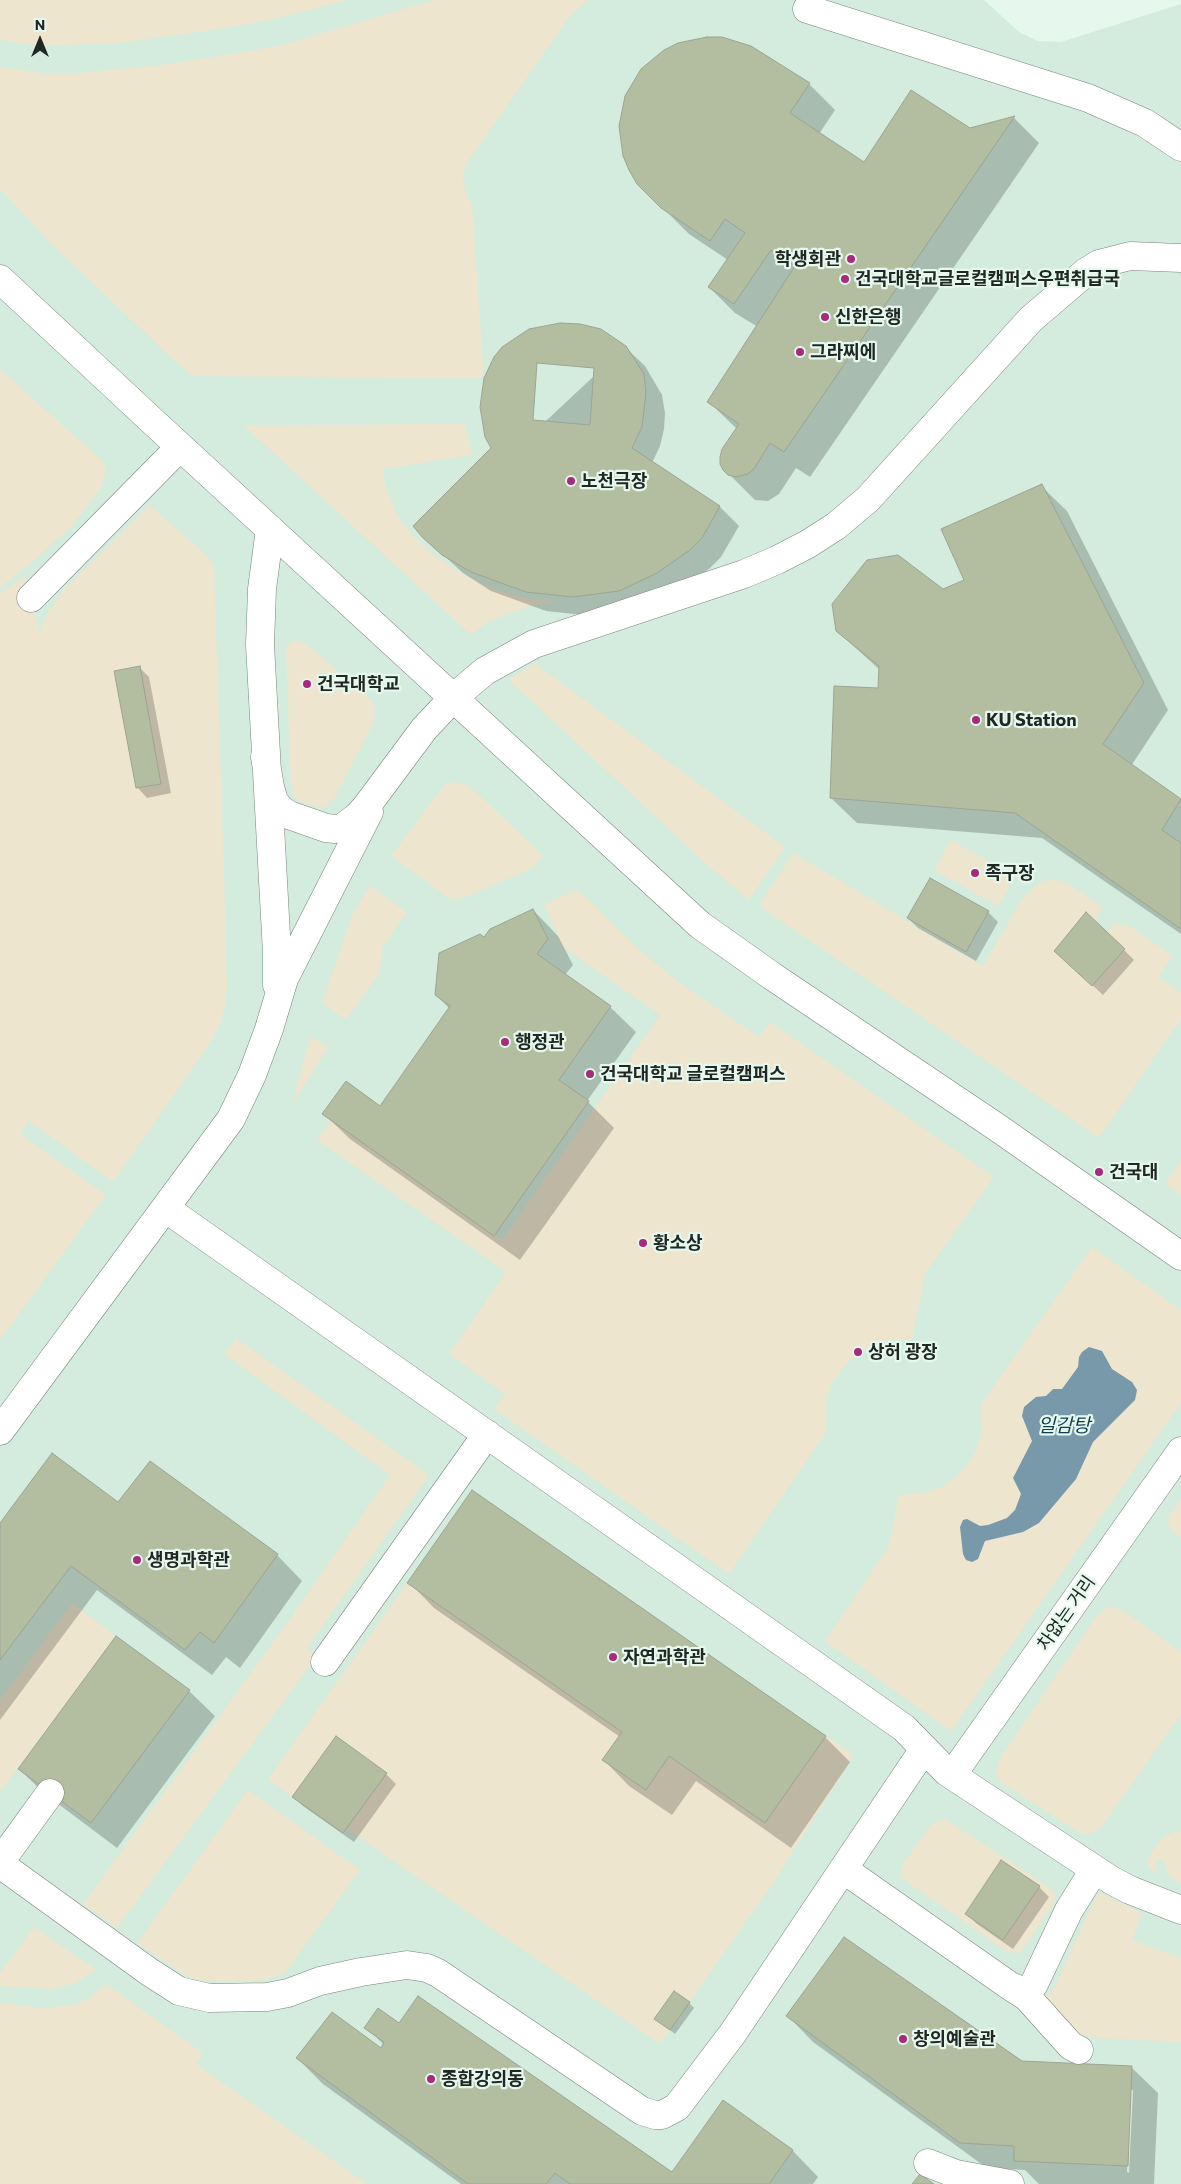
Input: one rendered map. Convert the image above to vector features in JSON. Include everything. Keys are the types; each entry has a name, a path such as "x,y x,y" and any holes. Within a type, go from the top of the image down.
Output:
{"lane":[{"path":"806,8 1088,98 1144,123 1181,147"},
{"path":"265,757 274,801 280,809 289,815 334,830 350,823 366,808 424,729 453,698 485,671 534,644 744,574 808,544 836,526 868,499 1031,319 1086,272 1099,264 1130,256 1181,258"},
{"path":"0,279 700,925 1181,1256"},
{"path":"31,598 180,447"},
{"path":"270,530 262,589 260,629 265,757 277,953 276,1001"},
{"path":"0,1431 231,1119 255,1067 269,1029 276,1001 292,961 383,784"},
{"path":"165,1208 904,1728 940,1766 952,1775 1094,1870 1130,1890 1181,1910"},
{"path":"326,1662 487,1434"},
{"name":"차없는 거리","path":"952,1775 1181,1451"},
{"path":"50,1793 0,1863 148,1971 179,1990 209,1998 266,1998 288,1993 320,1981 361,1972 406,1965 427,1968 438,1973 642,2111 655,2116 668,2114 682,2102 733,2033 924,1749"},
{"path":"843,1869 1027,1998 1078,2050"},
{"path":"1010,1986 1022,1991 1027,1990 1034,1984 1070,1910 1094,1870"},
{"path":"928,2162 956,2174 1010,2184"}],"shaded area":[{"name":"건국대학교 글로컬캠퍼스","path":"0,0 984,0 1019,32 1038,41 1061,42 1181,4 1181,2184 117,2184 0,2105"},
{"path":"0,0 348,0 271,20 212,30 119,43 41,46 0,40"},
{"path":"434,0 588,0 570,16 469,160 464,170 463,182 472,207 484,378 191,376 50,243 0,189 0,67 42,73 80,73 170,64 279,46"},
{"path":"0,369 96,455 103,462 106,470 101,488 72,526 29,565 0,587"},
{"path":"465,424 472,455 383,469 385,484 394,508 402,523 415,538 438,558 468,577 497,590 524,598 558,602 530,606 507,614 487,623 471,635 243,425"},
{"path":"149,505 209,557 214,566 226,939 227,989 225,1005 221,1022 210,1043 113,1182 29,1121 25,1126 20,1134 106,1195 0,1340 0,594 24,576 41,634 49,610 64,589"},
{"path":"292,641 300,641 308,645 367,696 373,702 375,708 373,724 334,799 324,807 298,801 293,797 291,787 286,652 287,646"},
{"path":"534,663 785,847 749,900 705,863 509,680"},
{"path":"456,782 466,785 475,791 544,856 534,867 458,900 447,897 391,856 445,784"},
{"name":"족구장","path":"951,840 1016,876 998,906 934,870"},
{"path":"793,853 983,966 1020,902 1032,888 1050,880 1057,880 1068,884 1103,907 1094,920 1085,912 1055,951 1107,932 1114,922 1122,927 1125,923 1173,956 1158,977 1181,992 1181,1019 1099,1138 759,906"},
{"path":"370,886 407,912 382,948 380,972 346,1020 322,1003 352,915"},
{"path":"577,889 637,948 680,983 759,1037 770,1022 994,1177 925,1274 912,1340 891,1340 875,1344 861,1351 839,1373 831,1386 826,1401 826,1433 729,1574 494,1409 505,1394 449,1354 506,1272 317,1140 331,1120 502,1240 660,1015 563,947 544,905"},
{"path":"311,1036 328,1048 293,1103 298,1080"},
{"path":"1181,1160 1181,1195 1165,1184"},
{"path":"1092,1247 1181,1310 1181,1403 951,1731 825,1641 889,1546 899,1495 925,1493 941,1487 967,1465 976,1450 981,1433 981,1404"},
{"path":"236,1338 429,1475 307,1648 317,1656 117,1928 83,1904 282,1630 390,1475 224,1354"},
{"path":"1181,1499 1181,1538 1170,1528 1168,1523 1169,1516"},
{"path":"407,1583 622,1732 602,1760 646,1790 669,1756 765,1823 826,1736 854,1755 773,1883 690,2002 673,1991 654,2018 670,2030 660,2044 347,1829 387,1773 336,1736 292,1797 268,1779"},
{"path":"72,1603 116,1636 0,1792 0,1700"},
{"path":"1110,1606 1124,1611 1181,1652 1181,1714 1103,1825 1096,1831 1088,1834 1080,1833 1002,1783 997,1777 996,1770 1002,1755 1098,1614"},
{"path":"248,1790 360,1870 284,1974 260,1981 245,1982 218,1982 193,1979 137,1943"},
{"path":"945,1819 1031,1875 1055,1893 1054,1903 1021,1952 1006,1951 900,1877 903,1864 930,1826 934,1822"},
{"path":"1173,1832 1181,1832 1181,1883 1170,1878 1163,1859 1154,1863 1158,1873 1151,1870 1147,1864 1148,1858 1161,1839"},
{"path":"1098,1892 1142,1913 1132,1940 1181,1958 1181,2042 1096,2038 1082,2035 1077,2033 1040,1996 1049,1994 1055,1986"},
{"path":"34,1927 97,1970 75,1983 53,1989 0,1986 0,1973"},
{"path":"106,1984 203,2053 196,2064 367,2184 0,2184 0,2003 42,2008 73,2005 86,2000"}],"water":[{"name":"일감탕","path":"1089,1347 1102,1351 1112,1369 1132,1382 1137,1390 1135,1400 1093,1442 1076,1479 1039,1523 1023,1532 985,1541 978,1559 972,1562 966,1560 963,1554 960,1527 963,1520 967,1519 980,1526 988,1525 1007,1518 1015,1510 1021,1494 1013,1478 1032,1441 1022,1416 1024,1407 1036,1397 1046,1396 1053,1389 1062,1389 1078,1367 1079,1357 1082,1352"}],"building":[{"name":"학생회관","path":"707,37 722,37 751,46 810,83 790,113 864,162 911,90 970,128 1015,116 784,452 770,443 754,469 748,474 736,477 728,475 723,470 720,464 720,457 722,449 739,424 707,402 795,266 771,250 734,304 708,287 745,233 725,219 710,241 661,208 637,184 629,170 623,156 619,126 625,96 641,69 664,50 678,43"},
{"name":"노천극장","path":"560,323 580,324 601,329 626,346 644,374 646,393 642,427 632,448 720,506 702,538 690,550 657,573 619,591 573,597 526,592 471,572 442,555 413,526 491,448 485,437 480,407 484,378 494,357 502,347 529,329"},
{"path":"537,363 594,368 590,425 533,420"},
{"name":"KU Station","path":"1042,484 1144,683 1103,744 1181,799 1162,830 1181,843 1181,929 1015,813 830,798 834,686 878,688 879,666 836,631 832,604 867,560 898,555 943,589 964,580 941,529"},
{"path":"140,666 161,784 136,788 114,671"},
{"path":"930,878 989,911 966,952 907,918"},
{"name":"행정관","path":"533,909 548,939 537,954 611,1006 559,1080 589,1101 494,1236 322,1114 346,1081 380,1106 450,1006 435,995 439,953 480,934 484,937 490,929"},
{"path":"1086,912 1125,949 1092,986 1054,951"},
{"name":"생명과학관","path":"52,1453 118,1502 150,1461 278,1554 214,1643 200,1632 185,1650 71,1566 0,1660 0,1523"},
{"name":"자연과학관","path":"472,1490 826,1736 765,1823 669,1756 646,1790 602,1760 622,1732 407,1583"},
{"path":"116,1636 190,1690 91,1823 18,1769"},
{"path":"336,1736 387,1773 343,1833 292,1797"},
{"path":"1001,1860 1040,1886 1003,1940 965,1914"},
{"name":"창의예술관","path":"844,1937 1022,2061 1132,2066 1128,2166 1014,2161 1014,2146 960,2143 786,2016"},
{"path":"674,1991 690,2002 670,2030 654,2019"},
{"name":"종합강의동","path":"418,1996 672,2172 723,2100 793,2150 769,2184 570,2184 555,2173 546,2184 468,2184 296,2058 332,2012 381,2048 384,2042 364,2028 378,2008 399,2023"},
{"path":"920,2174 934,2184 912,2184"}],"place":[{"name":"학생회관","path":"851,259"},
{"name":"건국대학교글로컬캠퍼스우편취급국","path":"845,279"},
{"name":"신한은행","path":"825,317"},
{"name":"그라찌에","path":"800,352"},
{"name":"노천극장","path":"571,481"},
{"name":"건국대학교","path":"307,684"},
{"name":"KU Station","path":"976,720"},
{"name":"족구장","path":"975,873"},
{"name":"행정관","path":"505,1042"},
{"name":"건국대학교 글로컬캠퍼스","path":"590,1074"},
{"name":"건국대","path":"1099,1172"},
{"name":"황소상","path":"643,1243"},
{"name":"상허 광장","path":"858,1352"},
{"name":"생명과학관","path":"137,1560"},
{"name":"자연과학관","path":"613,1657"},
{"name":"창의예술관","path":"903,2039"},
{"name":"종합강의동","path":"431,2079"}]}
